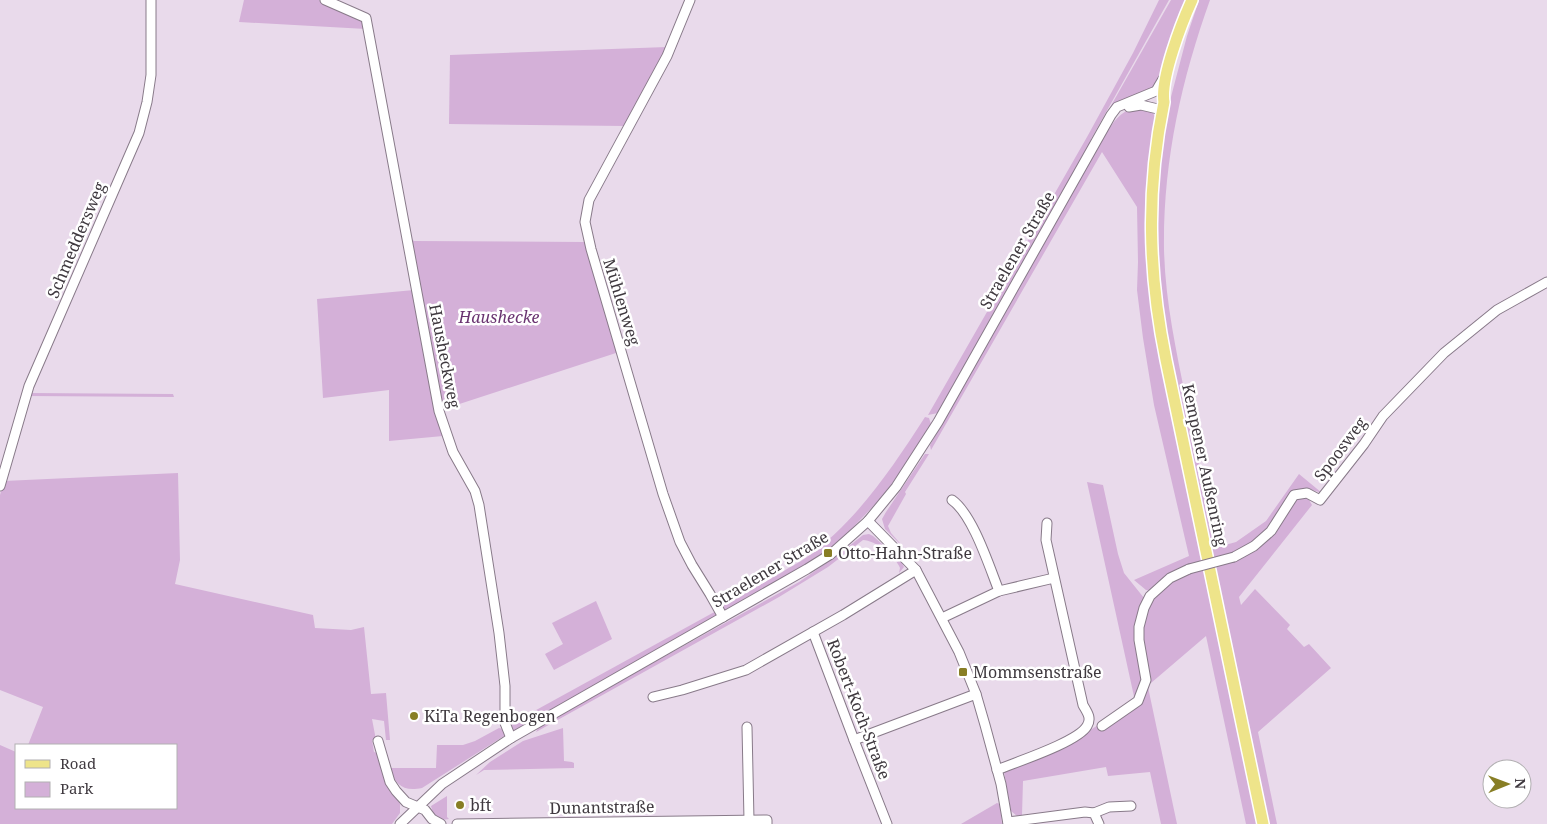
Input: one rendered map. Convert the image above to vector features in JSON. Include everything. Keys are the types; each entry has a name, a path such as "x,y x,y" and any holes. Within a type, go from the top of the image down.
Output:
{"main road":[{"name":"Straelener Straße","path":"1163,106 1163,94 1168,70 1192,0"},
{"path":"1163,106 1169,95 1181,48 1197,0"},
{"name":"Kempener Außenring","path":"1163,106 1154,161 1151,196 1151,237 1156,302 1179,425 1263,824"}],"street":[{"name":"Schmeddersweg","path":"0,486 29,386 138,133 147,102 151,75 150,0"},
{"name":"Hausheckweg","path":"325,0 366,18 440,411 453,452 475,491 479,505 499,633 505,723 511,738"},
{"name":"Mühlenweg","path":"690,0 667,56 589,200 585,222 594,259 663,494 680,542 723,617"},
{"name":"Straelener Straße","path":"1094,148 1104,126 1118,107 1158,89 1168,70"},
{"path":"1145,96 1163,106"},
{"name":"Straelener Straße","path":"400,824 442,784 511,738 831,554 868,521 896,488 929,436 1094,148 1114,118 1127,108 1141,105 1163,106"},
{"name":"Spoosweg","path":"1102,726 1138,701 1146,680 1139,640 1139,628 1144,608 1150,596 1170,578 1189,569 1234,557 1254,546 1271,531 1294,495 1307,492 1320,500 1364,444 1383,416 1444,353 1497,310 1547,282"},
{"path":"952,500 964,512 979,542 999,591"},
{"path":"868,521 916,570 959,652 976,694 997,770 1008,823 1085,812 1094,813 1109,807 1131,806"},
{"path":"997,770 1070,740 1082,732 1088,725 1089,717 1083,705 1046,540 1047,522"},
{"name":"Robert-Koch-Straße","path":"887,824 813,632 916,570"},
{"path":"942,618 999,591 1054,578"},
{"path":"653,697 746,670 813,632"},
{"path":"854,740 976,694"},
{"path":"748,727 749,820"},
{"path":"378,741 390,782 406,802 425,810 432,819 441,824"},
{"path":"1094,813 1099,824"},
{"name":"Dunantstraße","path":"457,824 749,820 767,822"}],"green space":[{"path":"244,0 319,0 364,20 366,29 239,22"},
{"path":"1159,0 1169,0 1091,139 1171,0 1189,0 1161,78 1153,89 1123,101 938,413 928,415 1087,137 1133,53"},
{"path":"1199,0 1210,0 1182,91 1170,153 1164,217 1164,249 1166,287 1175,343 1218,547 1236,542 1266,521 1299,474 1322,493 1309,489 1297,490 1291,495 1278,517 1246,554 1297,499 1301,497 1308,498 1312,505 1239,597 1241,605 1255,589 1290,625 1287,629 1304,647 1309,644 1331,668 1258,732 1277,824 1267,824 1172,372 1156,268 1157,182 1166,116 1187,36"},
{"path":"667,47 625,126 449,124 450,55"},
{"path":"1134,108 1152,111 1155,117 1146,195 1146,235 1260,824 1246,824 1206,636 1151,683 1146,665 1142,646 1142,627 1147,609 1156,596 1134,580 1189,556 1154,405 1143,338 1137,290 1137,207 1102,152 931,450 930,445 1109,130 1121,115"},
{"name":"Haushecke","path":"409,237 414,241 584,242 587,239 619,352 441,410"},
{"name":"Haushecke","path":"414,290 443,436 389,441 389,390 323,398 317,299"},
{"path":"29,393 173,394 174,397 28,396"},
{"path":"925,417 929,418 931,424 907,462 883,496 839,542 822,555 728,612 723,610 721,607 804,559 842,527 872,493"},
{"path":"925,454 929,454 905,492 906,494 888,526 891,533 905,549 885,529 882,519"},
{"path":"178,473 180,560 175,584 313,615 315,628 351,630 364,627 371,694 386,693 390,740 386,740 384,721 372,719 376,740 372,740 374,752 377,753 388,782 400,804 400,813 392,824 0,824 0,745 15,752 15,809 178,809 178,744 28,744 43,707 0,690 0,495 4,481"},
{"path":"1087,482 1103,485 1124,573 1144,598 1137,628 1177,824 1161,824 1150,772 1108,776 1106,767 1023,781 1022,815 1017,816 1011,811 1004,772 1072,742 1135,701"},
{"path":"869,534 901,561 904,567 899,573 900,568 890,554 879,546 863,540 828,567 779,597 536,732 539,726 799,582 863,535"},
{"path":"596,601 612,639 554,670 545,654 563,644 552,623"},
{"path":"718,610 718,617 522,727 513,731 507,726"},
{"path":"499,728 505,732 504,736 422,788 410,789 401,786 394,779 389,768 436,768 437,745 463,745 475,741"},
{"path":"563,728 564,761 574,763 574,768 484,770 476,775 490,762 523,741"},
{"path":"447,796 447,817 449,819 442,820 434,816 431,806"},
{"path":"997,803 1000,804 1002,824 961,824"}],"place":[{"name":"Otto-Hahn-Straße","path":"828,553"},
{"name":"Mommsenstraße","path":"963,672"},
{"name":"KiTa Regenbogen","path":"414,716"},
{"name":"bft","path":"460,805"}]}
